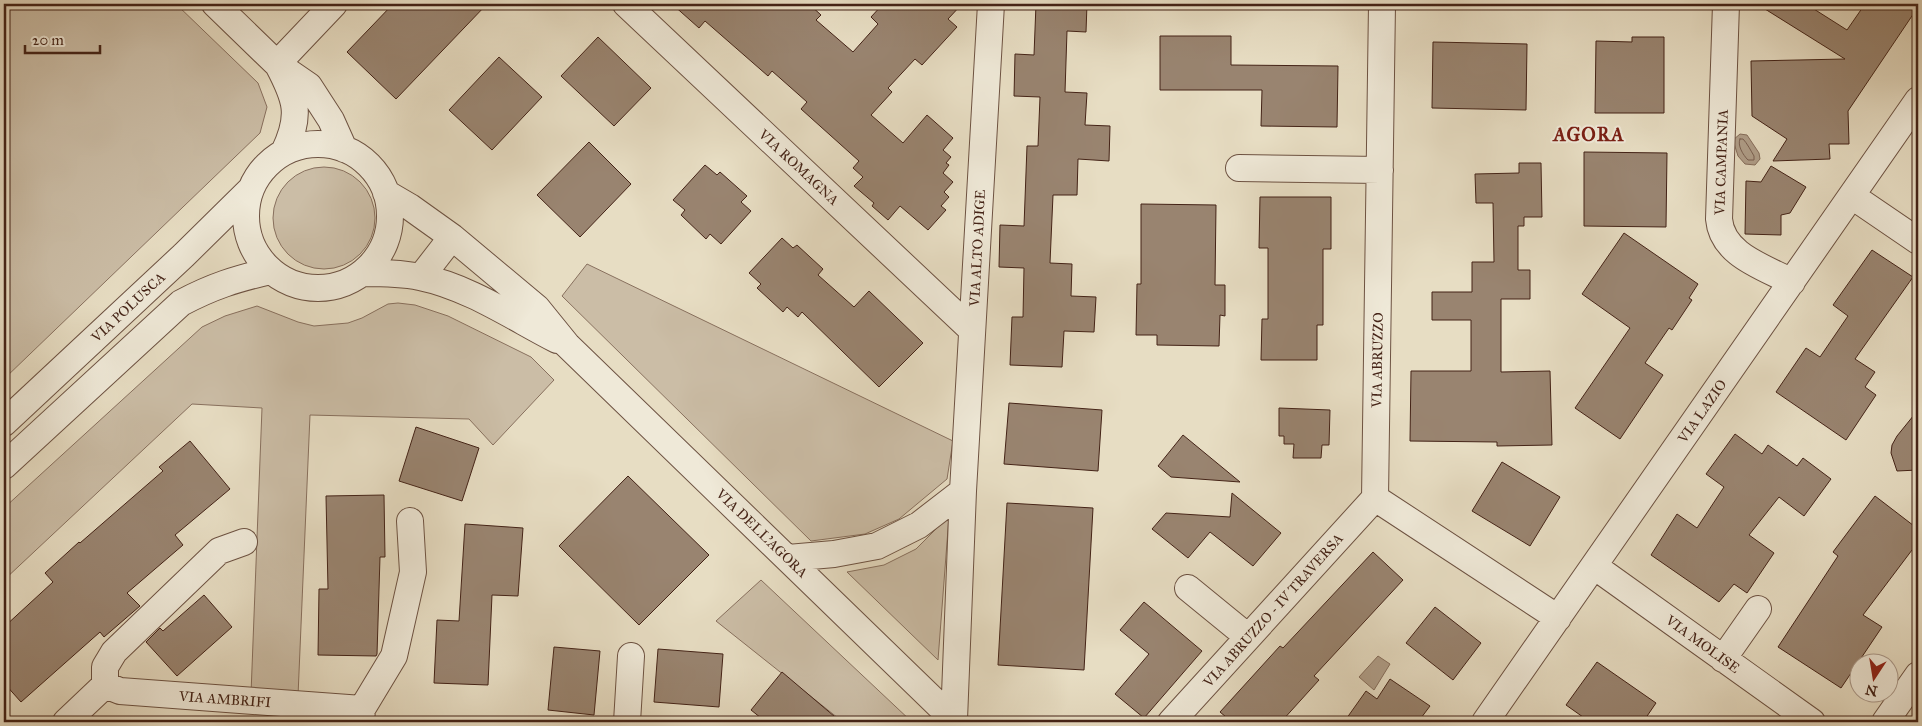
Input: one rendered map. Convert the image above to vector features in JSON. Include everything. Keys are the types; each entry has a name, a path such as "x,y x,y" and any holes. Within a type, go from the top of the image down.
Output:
{"street":[{"name":"VIA DELL'AGORA","path":"215,4 277,64 309,86 331,120 344,149"},
{"path":"277,64 334,4"},
{"name":"VIA ROMAGNA","path":"626,4 972,330"},
{"name":"VIA ALTO ADIGE","path":"955,721 963,492 991,4"},
{"name":"VIA ABRUZZO","path":"1376,498 1382,4"},
{"name":"VIA CAMPANIA","path":"1726,4 1720,231 1730,246 1738,253 1792,282"},
{"name":"VIA DELL'AGORA","path":"277,64 292,92 295,116 293,135 284,152 265,168 251,189 246,211 248,233 256,254 270,271 292,284 316,288 341,285 362,273 378,257 387,237 390,215 386,193 376,174 367,164 344,149 324,145 304,146 284,152"},
{"name":"VIA LAZIO","path":"1485,722 1918,100"},
{"path":"1239,168 1380,170"},
{"name":"VIA POLUSCA","path":"4,423 184,255 251,189"},
{"name":"VIA DELL'AGORA","path":"386,193 410,207 452,237 537,308 567,345 955,721"},
{"path":"1852,196 1918,241"},
{"path":"421,277 452,237"},
{"path":"4,466 181,303 208,288 270,271"},
{"name":"VIA DELL'AGORA","path":"362,273 394,273 421,277 454,287 567,345"},
{"path":"788,558 834,554 877,546 919,525 963,492"},
{"path":"1376,498 1558,618"},
{"name":"VIA ABRUZZO - IV TRAVERSA","path":"1171,722 1376,498"},
{"path":"362,716 394,656 413,572 410,521"},
{"path":"66,722 105,685 106,667 114,652 219,550 244,542"},
{"name":"VIA MOLISE","path":"1594,566 1812,722"},
{"path":"1188,588 1248,637"},
{"path":"1723,659 1758,609"},
{"path":"627,722 631,656"},
{"path":"1885,722 1918,675"},
{"name":"VIA AMBRIFI","path":"105,685 120,691 362,716"}],"shaded area":[{"path":"4,4 176,4 258,83 267,107 260,133 4,379"},
{"path":"324,167 334,168 353,175 367,189 374,208 374,228 367,247 353,261 334,268 324,269 314,268 295,261 281,247 274,228 273,218 274,208 281,189 295,175 314,168"},
{"path":"587,264 953,441 947,479 899,519 865,534 811,541 562,296"},
{"path":"388,304 415,305 448,316 531,357 554,380 493,445 469,419 310,415 298,696 251,694 262,408 192,404 4,580 4,508 202,327 225,316 257,306 298,322 314,326 348,323"},
{"path":"949,516 938,660 847,572 884,565 916,549"},
{"path":"761,580 912,722 843,722 716,621"}],"water":[{"path":"1740,134 1747,135 1759,153 1760,159 1755,165 1745,164 1738,156 1733,140"},
{"path":"1378,656 1390,664 1374,690 1359,677"}],"building":[{"path":"393,4 487,4 396,99 347,52"},
{"path":"672,4 809,4 821,15 816,20 853,52 878,24 871,17 883,4 962,4 948,19 957,27 922,65 915,59 888,88 892,92 871,115 903,143 927,115 953,138 943,150 951,157 946,163 949,165 943,173 953,182 944,192 949,197 941,206 946,210 928,230 900,206 888,220 872,206 874,203 854,186 863,177 853,168 859,161 801,109 807,102 772,71 768,76 705,21 699,28"},
{"path":"1036,4 1087,4 1086,32 1067,31 1065,92 1087,93 1085,125 1110,126 1109,161 1078,159 1077,195 1053,195 1050,263 1072,264 1071,296 1096,297 1094,332 1064,331 1062,367 1010,365 1012,317 1023,317 1024,268 999,267 1000,225 1024,226 1027,146 1038,146 1040,97 1014,96 1015,54 1034,55"},
{"path":"1757,4 1806,4 1847,30 1865,4 1918,4 1918,7 1848,111 1849,144 1829,144 1830,159 1773,161 1787,139 1752,116 1751,61 1845,59"},
{"path":"1160,36 1231,36 1231,65 1338,66 1337,127 1261,126 1262,90 1160,90"},
{"path":"598,37 651,88 614,126 561,76"},
{"path":"1632,37 1664,37 1664,113 1595,113 1596,41 1632,42"},
{"path":"1433,42 1527,44 1526,110 1432,108"},
{"path":"499,57 542,97 492,150 449,110"},
{"path":"589,142 631,184 580,237 537,195"},
{"path":"1584,152 1667,153 1666,227 1584,226"},
{"path":"1519,163 1541,163 1542,217 1524,217 1524,226 1518,226 1518,270 1530,270 1530,299 1501,299 1501,372 1550,371 1552,445 1497,446 1497,442 1410,441 1411,371 1471,371 1471,320 1432,320 1432,292 1472,292 1472,262 1494,262 1493,203 1476,203 1475,174 1519,173"},
{"path":"705,165 717,175 720,172 747,196 741,202 751,211 721,244 710,234 706,239 681,215 685,210 673,200"},
{"path":"1771,166 1806,187 1790,213 1781,215 1781,235 1745,234 1746,181 1761,182"},
{"path":"1260,197 1331,197 1331,249 1323,249 1323,325 1317,325 1317,360 1261,360 1262,319 1268,319 1268,248 1259,248"},
{"path":"1141,204 1216,205 1215,285 1225,285 1225,316 1220,315 1219,346 1157,345 1157,335 1136,335 1137,284 1141,284"},
{"path":"1624,233 1698,284 1689,298 1692,300 1672,330 1669,328 1645,363 1663,375 1620,439 1575,408 1630,328 1582,294"},
{"path":"782,238 793,248 797,245 823,269 818,275 854,307 869,291 923,343 879,387 802,312 798,317 787,307 783,312 757,288 761,284 749,273"},
{"path":"1872,250 1913,277 1855,359 1875,372 1865,387 1876,395 1846,440 1776,392 1806,348 1820,357 1848,316 1833,305"},
{"path":"1009,403 1102,410 1098,471 1004,464"},
{"path":"1279,408 1330,410 1329,445 1322,445 1321,458 1293,458 1294,444 1284,444 1284,436 1279,436"},
{"path":"1918,410 1918,470 1897,471 1891,453 1892,445"},
{"path":"416,427 479,448 462,501 399,481"},
{"path":"1735,434 1762,454 1768,445 1797,466 1803,458 1831,479 1804,516 1779,497 1749,535 1774,553 1747,593 1734,584 1719,602 1651,555 1677,514 1697,528 1724,487 1706,474"},
{"path":"1183,435 1240,482 1171,477 1158,466"},
{"path":"190,441 230,489 175,535 183,545 127,593 140,606 104,637 100,632 21,702 4,683 4,627 53,582 45,573 163,471 159,467"},
{"path":"1502,462 1560,497 1530,546 1472,511"},
{"path":"628,476 709,555 639,625 559,546"},
{"path":"1232,493 1281,533 1253,566 1210,532 1188,558 1152,529 1166,513 1230,517"},
{"path":"384,495 385,557 380,557 377,654 376,656 318,655 319,589 328,589 326,496"},
{"path":"1875,496 1918,529 1918,550 1912,550 1863,615 1882,627 1864,654 1850,654 1850,675 1841,688 1778,647 1838,556 1833,552"},
{"path":"1007,503 1093,508 1084,670 998,665"},
{"path":"465,524 523,528 518,596 492,595 488,685 434,683 437,620 459,621"},
{"path":"1373,552 1403,580 1314,676 1319,680 1281,722 1232,722 1220,712 1280,646 1283,648"},
{"path":"204,595 232,627 177,676 146,642 160,628 163,631"},
{"path":"1144,602 1202,651 1144,718 1115,694 1149,654 1120,630"},
{"path":"1435,607 1481,643 1453,680 1406,643"},
{"path":"554,647 600,651 594,715 548,710"},
{"path":"658,649 723,654 719,707 654,702"},
{"path":"1597,662 1656,703 1643,722 1590,722 1566,705"},
{"path":"782,672 841,722 766,722 751,710"},
{"path":"1390,679 1430,706 1418,722 1344,722 1366,691 1377,699"}],"district":[{"name":"AGORA","path":"1589,134"}]}
